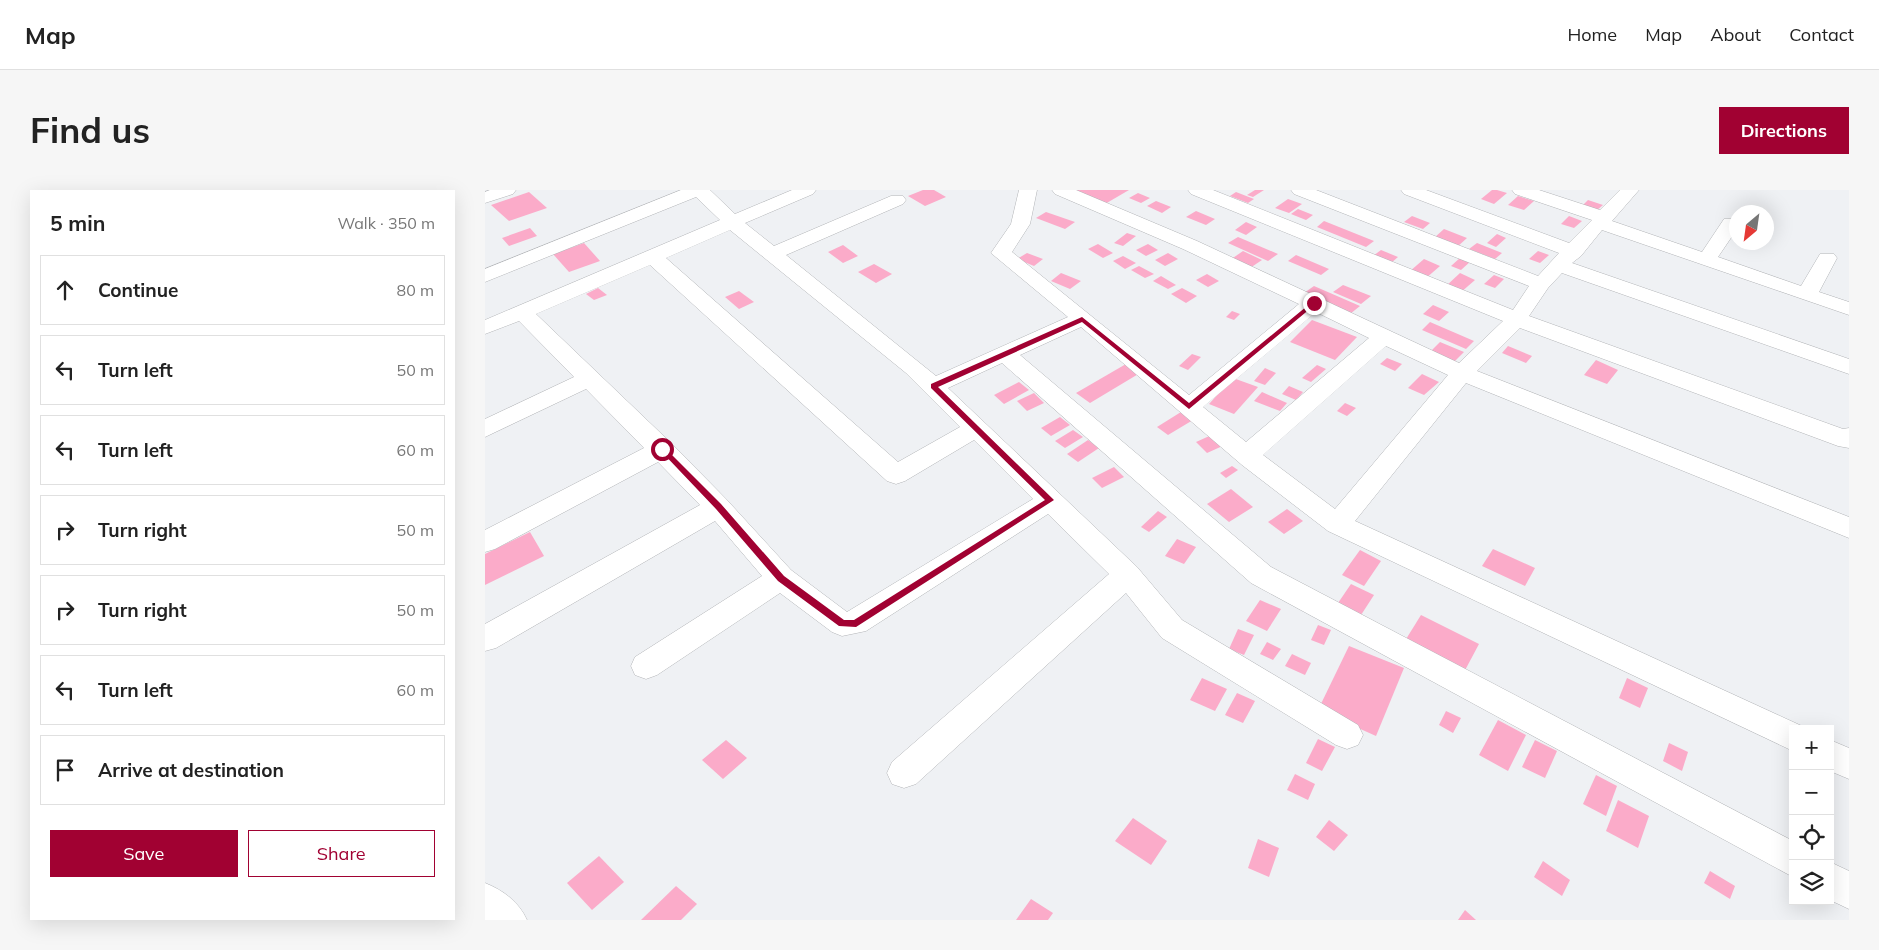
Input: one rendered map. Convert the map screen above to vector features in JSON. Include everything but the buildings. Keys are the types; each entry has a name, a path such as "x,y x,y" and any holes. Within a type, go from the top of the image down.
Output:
{"street":[{"path":"485,198 507,190"},
{"path":"485,276 698,190 732,222 914,368 1127,575 1172,629 1347,736"},
{"path":"485,328 807,190"},
{"path":"1028,190 1027,207 1014,239 1001,253 1049,289 1082,319 1293,493 1337,524 1789,736"},
{"path":"1061,190 1190,245 1462,373 1849,528"},
{"path":"1197,190 1517,319 1848,439"},
{"path":"1300,190 1541,284"},
{"path":"1409,190 1567,259 1849,367"},
{"path":"1521,190 1706,260 1849,308"},
{"path":"1337,524 1462,373 1517,319 1541,284 1567,259 1630,190"},
{"path":"773,254 897,200"},
{"path":"1706,260 1729,227"},
{"path":"652,256 896,475 976,428"},
{"path":"1807,294 1827,258"},
{"path":"1189,407 1314,303"},
{"path":"522,312 719,506 781,578 842,624 856,623 1051,500"},
{"path":"933,386 1082,319"},
{"path":"1247,455 1384,336"},
{"path":"1004,353 1261,575 1789,858"},
{"path":"485,429 590,378"},
{"path":"485,542 662,449"},
{"path":"485,639 719,506"},
{"path":"904,773 1127,575"},
{"path":"646,666 781,578"},
{"path":"1834,757 1849,764"},
{"path":"1834,882 1849,891"},
{"path":"485,901 509,920"}],"route":[{"path":"662,449 719,506 781,578 842,624 856,623 1051,500 933,386 1082,319 1189,407 1314,303"}]}
